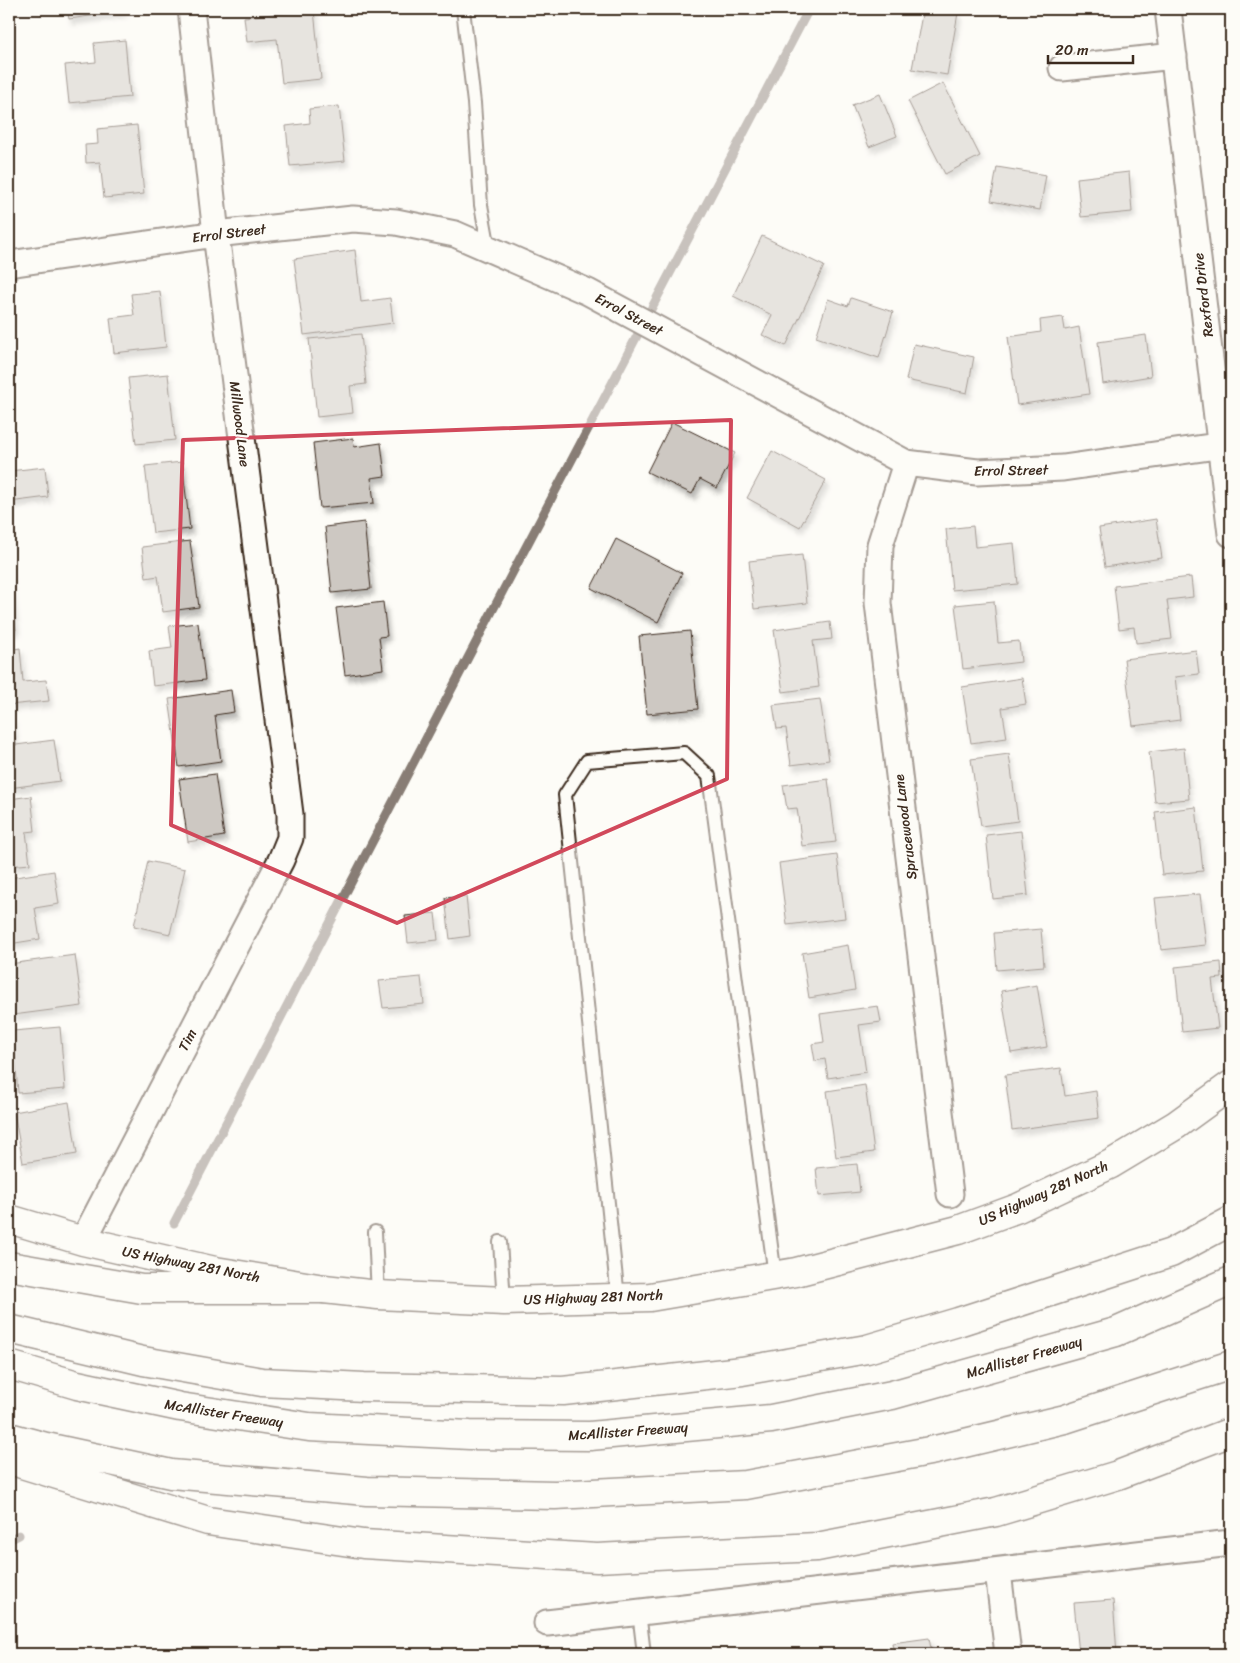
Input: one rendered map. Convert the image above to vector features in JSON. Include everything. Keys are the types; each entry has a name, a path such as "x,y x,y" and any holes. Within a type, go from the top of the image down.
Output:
{"main road":[{"name":"US Highway 281 North","path":"9,1219 83,1241 215,1271 378,1295 504,1301 650,1297 796,1272 958,1230 1018,1208 1111,1164 1176,1125 1231,1084"},
{"path":"9,1329 143,1361 262,1382 364,1387 563,1391 742,1371 867,1349 958,1322 1171,1253 1231,1221"},
{"path":"9,1266 142,1289 324,1288"},
{"name":"McAllister Freeway","path":"9,1365 77,1385 170,1405 309,1427 470,1435 590,1436 770,1419 892,1395 1116,1332 1231,1281"},
{"path":"9,1437 46,1447 171,1474 367,1491 555,1495 746,1484 935,1450 1065,1419 1231,1365"},
{"path":"9,1458 22,1464 208,1521 364,1544 597,1558 816,1547 996,1512 1118,1475 1231,1432"}],"street":[{"name":"Millwood Lane","path":"191,9 216,234 290,814 290,838"},
{"name":"Rexford Drive","path":"1168,9 1226,445 1231,534"},
{"path":"1062,68 1174,56"},
{"name":"Errol Street","path":"9,264 216,234 353,219 396,222 455,234 588,292 906,463 976,472 1063,468 1226,445"},
{"name":"Sprucewood Lane","path":"906,463 880,545 878,602 950,1194"},
{"name":"Tim","path":"83,1241 281,860 290,838"},
{"path":"547,1623 1231,1544"},
{"path":"998,1572 1008,1654"}],"lane":[{"path":"463,9 474,103 481,206 489,249"},
{"path":"618,1298 565,795 587,761 684,753 709,776 775,1276"},
{"path":"375,1232 378,1295"},
{"path":"500,1242 504,1301"},
{"path":"638,1612 644,1654"}],"highlighted area":[{"path":"731,420 727,779 397,923 171,825 183,440"}],"building":[{"path":"67,9 124,9 124,11 69,19"},
{"path":"923,9 958,13 947,75 912,69"},
{"path":"314,10 321,79 282,83 277,39 247,42 244,17"},
{"path":"125,40 130,97 69,103 65,65 96,62 94,43"},
{"path":"943,83 980,156 945,174 908,101"},
{"path":"880,94 897,136 869,147 852,105"},
{"path":"339,106 345,161 290,166 286,126 310,123 309,109"},
{"path":"137,125 144,194 104,198 100,162 86,163 85,145 98,144 97,129"},
{"path":"997,167 1046,175 1040,210 991,201"},
{"path":"1129,172 1132,212 1081,217 1077,178"},
{"path":"762,236 824,266 786,346 762,335 772,315 733,296"},
{"path":"355,250 361,302 390,298 393,323 304,335 294,259"},
{"path":"160,291 166,347 114,353 110,318 134,315 131,294"},
{"path":"851,298 893,312 879,358 816,337 828,299 848,306"},
{"path":"1063,317 1065,330 1079,327 1089,394 1017,405 1008,337 1041,332 1040,320"},
{"path":"361,334 366,384 350,386 353,413 317,417 309,339"},
{"path":"1146,335 1151,376 1103,384 1098,342"},
{"path":"914,344 974,357 967,393 906,380"},
{"path":"168,374 175,440 136,444 128,378"},
{"path":"672,422 735,453 717,488 700,479 692,494 647,472"},
{"path":"353,438 354,447 381,443 385,476 371,478 374,503 320,508 313,443"},
{"path":"772,451 826,480 800,527 747,498"},
{"path":"182,462 190,529 153,533 145,466"},
{"path":"45,467 48,497 9,502 9,471"},
{"path":"1156,519 1162,558 1105,567 1099,528"},
{"path":"364,522 371,589 332,593 325,527"},
{"path":"973,526 975,547 1014,543 1018,584 952,590 946,529"},
{"path":"616,539 682,573 658,622 591,588"},
{"path":"190,541 199,607 163,612 158,576 146,578 142,547"},
{"path":"802,555 807,603 754,609 749,561"},
{"path":"9,573 16,630 9,631"},
{"path":"1191,577 1193,597 1167,600 1172,639 1136,643 1134,627 1119,629 1114,586"},
{"path":"994,601 998,643 1019,641 1021,662 963,669 955,605"},
{"path":"383,602 387,636 379,637 383,669 345,675 336,608"},
{"path":"830,622 832,639 813,641 819,687 783,692 774,630"},
{"path":"198,623 205,680 153,686 149,651 172,648 169,626"},
{"path":"690,631 698,709 647,714 639,636"},
{"path":"20,648 23,682 46,680 49,701 9,705 9,650"},
{"path":"1196,650 1199,674 1175,677 1180,720 1133,726 1124,659"},
{"path":"1022,678 1026,704 1002,708 1007,738 971,743 962,687"},
{"path":"231,690 234,712 215,715 221,761 179,767 169,699"},
{"path":"820,699 829,760 791,765 786,728 777,729 773,705"},
{"path":"9,719 12,719 16,745 54,740 60,781 9,788"},
{"path":"1184,748 1189,799 1155,802 1149,752"},
{"path":"1009,754 1018,821 981,826 971,759"},
{"path":"215,774 224,836 188,842 179,779"},
{"path":"828,779 836,842 802,846 797,808 787,809 783,785"},
{"path":"31,796 35,831 26,832 30,864 9,866 9,799"},
{"path":"1196,807 1203,871 1162,875 1155,812"},
{"path":"1021,831 1028,895 993,899 986,835"},
{"path":"837,855 845,918 787,925 779,863"},
{"path":"148,861 185,869 170,934 134,926"},
{"path":"54,871 59,904 35,908 40,939 9,944 9,878"},
{"path":"1200,894 1206,945 1161,950 1155,898"},
{"path":"466,896 470,936 450,939 445,898"},
{"path":"435,913 438,940 408,943 405,916"},
{"path":"1041,929 1044,966 997,970 994,933"},
{"path":"848,945 855,990 809,998 802,953"},
{"path":"75,955 82,1006 13,1015 9,964"},
{"path":"1221,962 1222,978 1212,979 1218,1028 1182,1032 1175,967"},
{"path":"421,977 424,1004 383,1008 379,981"},
{"path":"1037,985 1047,1047 1011,1053 1001,991"},
{"path":"878,1006 881,1022 859,1025 866,1072 828,1078 825,1059 815,1061 812,1044 824,1042 820,1014"},
{"path":"60,1027 65,1089 18,1093 13,1031"},
{"path":"1061,1068 1065,1096 1096,1091 1099,1118 1012,1130 1005,1075"},
{"path":"865,1085 874,1152 836,1157 827,1091"},
{"path":"69,1102 77,1154 23,1163 14,1112"},
{"path":"857,1164 860,1192 819,1196 816,1168"},
{"path":"1113,1600 1117,1654 1079,1654 1074,1603"},
{"path":"929,1638 932,1654 894,1654 892,1643"}],"waterway":[{"path":"174,1223 497,602 809,9"},
{"path":"9,1540 19,1535"}]}
